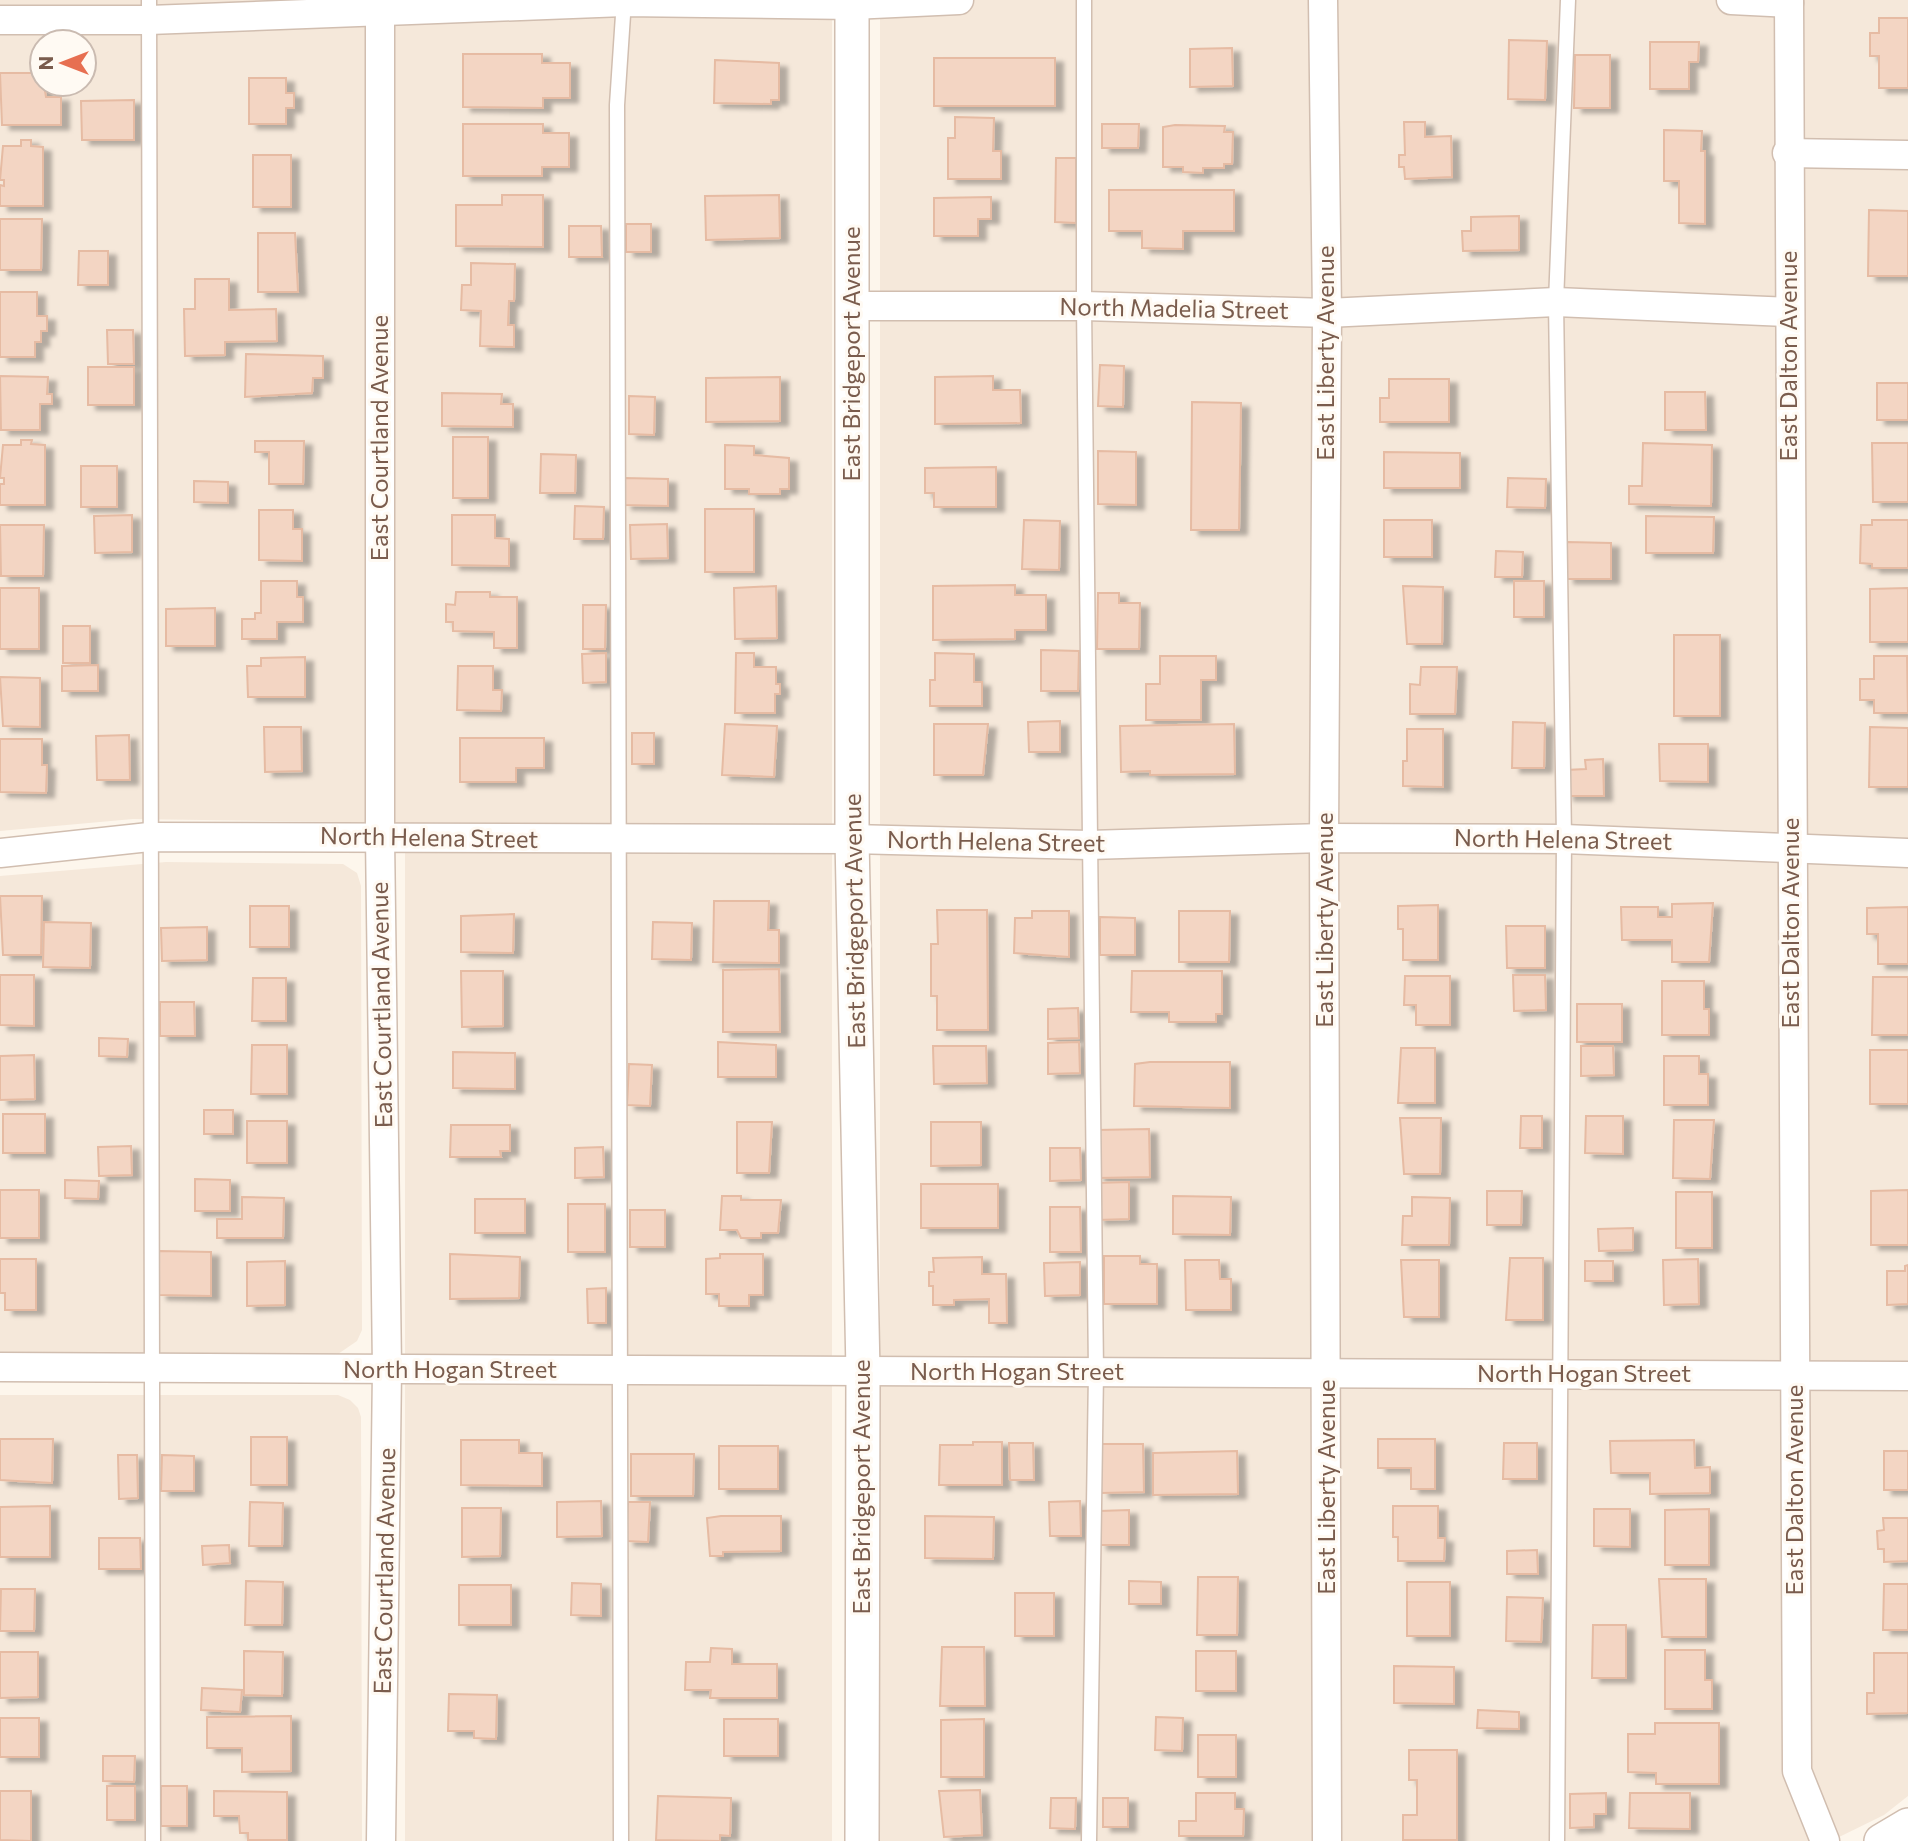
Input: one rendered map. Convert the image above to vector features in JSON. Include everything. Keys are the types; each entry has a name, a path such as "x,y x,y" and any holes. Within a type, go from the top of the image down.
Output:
{"street":[{"path":"0,20 149,10 624,1 959,0"},
{"name":"East Liberty Avenue","path":"1323,0 1328,313 1324,838 1327,1841"},
{"path":"1731,0 1789,1"},
{"name":"East Dalton Avenue","path":"1789,1 1787,153 1797,1771 1825,1841"},
{"name":"East Bridgeport Avenue","path":"852,2 852,839 863,1372 862,1841"},
{"name":"East Courtland Avenue","path":"380,7 380,837 387,1369 381,1841"},
{"path":"1787,153 1908,155"},
{"name":"North Madelia Street","path":"852,306 1084,306 1328,313 1556,302 1789,312"},
{"name":"North Helena Street","path":"0,852 149,837 380,837 618,841 852,839 1089,845 1324,838 1564,839 1791,846 1908,853"},
{"name":"North Hogan Street","path":"0,1367 1908,1376"},
{"path":"1881,1841 1908,1825"}],"lane":[{"path":"1084,0 1084,306 1096,1372 1089,1841"},
{"path":"1557,1841 1564,839 1556,302 1568,0"},
{"path":"621,1841 617,105 624,1"},
{"path":"149,10 153,1841"}],"shaded area":[{"path":"0,0 832,0 832,1841 405,1841 405,823 133,819 0,831"},
{"path":"880,0 1908,0 1908,1796 1884,1815 1831,1841 880,1841"},
{"path":"166,862 343,864 357,873 361,886 362,1330 357,1341 338,1354 0,1353 0,876"},
{"path":"0,1395 338,1395 350,1400 358,1408 361,1417 362,1841 0,1841"}],"building":[{"path":"1879,18 1908,18 1908,88 1879,88 1879,56 1870,56 1870,33 1879,33"},
{"path":"1509,40 1547,41 1545,100 1508,99"},
{"path":"1650,42 1699,42 1698,62 1689,62 1689,89 1650,89"},
{"path":"1232,48 1233,86 1190,87 1190,49"},
{"path":"463,54 542,54 542,63 570,63 570,98 543,98 543,108 463,107"},
{"path":"1575,55 1610,55 1610,108 1574,108"},
{"path":"934,58 1055,58 1055,106 934,106"},
{"path":"715,60 779,63 779,100 771,100 771,104 714,103"},
{"path":"0,73 28,73 28,98 61,98 61,125 2,125"},
{"path":"249,78 286,78 286,93 294,93 294,108 286,108 286,124 249,124"},
{"path":"134,100 134,140 82,140 81,101"},
{"path":"955,117 994,118 993,151 1001,151 1001,179 948,179 948,138 955,138"},
{"path":"1404,122 1425,122 1425,137 1451,136 1452,177 1405,179 1404,167 1399,167 1399,155 1405,155"},
{"path":"463,124 543,124 543,133 569,133 569,167 542,167 542,176 463,176"},
{"path":"1102,124 1139,124 1138,148 1102,148"},
{"path":"1225,126 1224,132 1233,132 1232,164 1224,164 1224,168 1203,168 1203,173 1183,172 1183,167 1163,167 1163,127"},
{"path":"1664,130 1702,131 1701,151 1705,151 1705,224 1679,223 1679,181 1664,181"},
{"path":"21,140 31,140 31,146 43,147 43,206 0,206 0,185 4,186 4,180 0,180 3,146 21,146"},
{"path":"253,155 291,155 291,207 253,207"},
{"path":"1056,158 1076,158 1076,223 1055,222"},
{"path":"1109,190 1234,190 1234,231 1183,231 1183,249 1142,248 1142,231 1109,231"},
{"path":"502,195 543,195 543,247 456,246 456,205 502,205"},
{"path":"779,195 780,238 706,240 705,196"},
{"path":"991,197 991,219 978,219 978,236 934,236 934,198"},
{"path":"1869,210 1908,211 1908,276 1868,276"},
{"path":"1519,216 1519,250 1463,251 1462,231 1471,231 1471,217"},
{"path":"0,219 42,219 41,270 0,270"},
{"path":"626,224 651,224 651,252 626,252"},
{"path":"569,226 601,226 602,257 569,257"},
{"path":"258,233 295,233 298,292 258,292"},
{"path":"79,251 108,251 108,285 78,285"},
{"path":"471,263 515,264 514,301 509,301 508,325 514,325 514,347 480,346 481,311 461,310 462,285 471,285"},
{"path":"195,279 229,279 229,310 276,309 277,341 225,342 225,355 185,356 184,309 195,309"},
{"path":"0,292 37,292 37,316 47,316 47,331 41,331 41,342 35,342 35,357 0,357"},
{"path":"107,330 133,330 134,364 108,364"},
{"path":"246,354 323,356 323,378 313,378 312,393 245,397"},
{"path":"1100,365 1124,366 1123,407 1098,406"},
{"path":"88,367 134,367 134,405 88,405"},
{"path":"0,376 48,377 47,394 52,394 52,404 40,404 40,430 1,430"},
{"path":"993,376 993,390 1020,390 1021,423 935,424 935,377"},
{"path":"780,377 780,421 706,422 706,378"},
{"path":"1389,379 1449,379 1449,422 1380,422 1380,398 1389,398"},
{"path":"1877,383 1908,383 1908,420 1877,420"},
{"path":"1665,392 1705,392 1706,430 1665,430"},
{"path":"442,393 502,394 501,404 513,404 513,427 442,426"},
{"path":"629,396 655,397 654,435 629,434"},
{"path":"1192,402 1241,403 1239,530 1191,530"},
{"path":"453,437 488,437 488,498 453,498"},
{"path":"21,440 32,440 31,444 45,445 45,505 0,505 0,484 4,484 4,478 0,478 3,445 21,445"},
{"path":"255,441 304,441 303,484 269,484 269,452 255,452"},
{"path":"1643,443 1712,445 1711,506 1629,504 1629,486 1642,486"},
{"path":"1872,443 1908,443 1908,502 1873,502"},
{"path":"725,445 754,446 754,455 789,458 789,489 780,489 780,494 749,494 749,489 725,489"},
{"path":"1098,451 1136,452 1136,505 1098,504"},
{"path":"1384,452 1460,453 1460,488 1384,488"},
{"path":"541,454 576,455 575,493 540,493"},
{"path":"81,466 117,466 117,507 81,507"},
{"path":"996,467 996,507 934,507 934,493 925,493 925,468"},
{"path":"624,478 668,479 668,506 624,505"},
{"path":"1508,478 1546,479 1545,508 1507,507"},
{"path":"194,481 228,482 228,503 194,502"},
{"path":"575,506 604,507 603,539 574,539"},
{"path":"705,509 754,509 754,572 705,572"},
{"path":"259,510 293,510 293,529 302,529 302,561 259,560"},
{"path":"132,515 132,552 95,553 94,516"},
{"path":"452,515 495,515 495,538 509,539 509,566 452,565"},
{"path":"1646,516 1714,517 1713,553 1646,553"},
{"path":"1024,520 1060,521 1059,570 1022,569"},
{"path":"1384,520 1432,520 1432,557 1384,557"},
{"path":"1872,520 1908,520 1908,568 1872,568 1872,564 1860,563 1861,525 1872,525"},
{"path":"667,524 668,558 631,559 630,525"},
{"path":"0,525 44,525 43,576 1,576"},
{"path":"1567,542 1611,543 1611,579 1566,579"},
{"path":"1496,551 1523,552 1522,577 1495,577"},
{"path":"261,581 297,581 297,597 303,597 303,622 277,622 277,639 242,639 242,619 255,619 255,613 261,613"},
{"path":"1514,581 1544,581 1544,617 1514,617"},
{"path":"1015,585 1015,595 1046,595 1046,630 1015,630 1015,639 933,640 933,586"},
{"path":"776,586 777,638 735,639 734,588"},
{"path":"1403,586 1443,587 1442,644 1407,644"},
{"path":"0,588 39,588 39,649 0,649"},
{"path":"1908,588 1908,642 1870,642 1870,589"},
{"path":"456,592 490,592 490,597 517,597 517,648 494,648 494,632 453,631 453,622 446,622 446,604 455,605"},
{"path":"1098,593 1119,593 1119,603 1140,603 1139,649 1097,649"},
{"path":"583,605 606,605 605,649 583,649"},
{"path":"215,608 215,646 166,646 166,609"},
{"path":"63,626 90,626 90,663 63,663"},
{"path":"1674,635 1720,635 1720,716 1674,716"},
{"path":"1041,650 1079,651 1078,691 1041,691"},
{"path":"606,653 606,682 583,683 582,654"},
{"path":"736,653 754,653 754,667 776,667 776,684 780,684 780,694 775,694 775,713 735,713"},
{"path":"935,653 974,654 974,682 982,682 982,706 930,706 930,680 935,680"},
{"path":"1160,656 1216,656 1216,680 1201,680 1201,720 1146,720 1146,684 1160,684"},
{"path":"1874,656 1907,656 1908,713 1874,713 1874,700 1860,700 1860,679 1874,679"},
{"path":"305,657 305,697 248,697 247,666 261,666 261,658"},
{"path":"98,665 98,691 62,691 62,666"},
{"path":"458,666 493,666 493,690 502,690 501,711 457,710"},
{"path":"1421,667 1457,667 1455,714 1410,714 1410,684 1420,685"},
{"path":"0,677 40,678 40,727 3,726"},
{"path":"1060,721 1060,752 1029,752 1028,722"},
{"path":"1513,722 1545,723 1544,768 1512,768"},
{"path":"725,724 777,726 774,777 722,775"},
{"path":"934,724 988,724 983,775 934,775"},
{"path":"1234,724 1235,774 1150,775 1150,771 1121,772 1120,726"},
{"path":"264,727 301,727 302,771 265,772"},
{"path":"1870,727 1908,728 1908,787 1869,787"},
{"path":"1407,729 1443,729 1443,787 1403,786 1403,761 1407,761"},
{"path":"632,733 654,733 654,764 632,764"},
{"path":"129,735 130,780 97,780 96,736"},
{"path":"460,738 544,738 544,768 516,768 516,782 460,782"},
{"path":"0,739 42,739 42,765 47,765 46,793 0,792"},
{"path":"1659,744 1708,744 1708,782 1660,781"},
{"path":"1603,759 1604,796 1566,796 1566,770 1586,769 1585,760"},
{"path":"0,896 42,896 41,955 3,955"},
{"path":"714,901 769,901 768,930 779,930 779,963 713,962"},
{"path":"1713,903 1709,962 1672,962 1672,940 1622,940 1621,907 1658,907 1658,917 1672,917 1672,904"},
{"path":"1438,905 1438,960 1403,960 1403,929 1398,929 1398,906"},
{"path":"250,906 289,906 289,947 250,947"},
{"path":"1908,907 1908,964 1878,964 1878,934 1867,934 1867,908"},
{"path":"937,910 987,910 988,1030 937,1030 937,996 931,996 931,944 938,944"},
{"path":"1032,911 1069,911 1069,957 1014,953 1015,918 1032,918"},
{"path":"1179,911 1230,911 1229,962 1179,962"},
{"path":"514,914 513,953 461,952 461,916"},
{"path":"1100,917 1135,918 1135,955 1100,955"},
{"path":"44,922 91,923 90,968 43,967"},
{"path":"653,922 692,923 691,960 652,959"},
{"path":"1506,926 1545,926 1545,968 1507,968"},
{"path":"207,927 207,960 162,961 161,928"},
{"path":"779,969 780,1032 723,1032 723,970"},
{"path":"461,971 503,971 503,1026 462,1027"},
{"path":"1132,971 1222,971 1222,1014 1216,1014 1216,1022 1169,1022 1169,1012 1131,1012"},
{"path":"0,975 34,975 34,1026 0,1025"},
{"path":"1513,975 1545,975 1546,1010 1514,1011"},
{"path":"1405,976 1450,976 1450,1025 1416,1025 1416,1005 1404,1005"},
{"path":"1873,977 1908,977 1908,1035 1872,1035"},
{"path":"253,978 286,978 286,1021 252,1021"},
{"path":"1662,981 1704,981 1704,1009 1709,1009 1709,1035 1662,1035"},
{"path":"160,1002 194,1002 195,1036 160,1036"},
{"path":"1577,1004 1622,1004 1622,1042 1577,1042"},
{"path":"1078,1008 1079,1038 1048,1039 1048,1009"},
{"path":"99,1038 128,1039 127,1057 99,1056"},
{"path":"718,1042 776,1045 776,1077 718,1077"},
{"path":"1079,1042 1080,1073 1048,1074 1048,1043"},
{"path":"252,1045 287,1045 287,1094 251,1094"},
{"path":"933,1046 986,1046 987,1083 934,1084"},
{"path":"1581,1046 1613,1046 1614,1075 1581,1076"},
{"path":"1401,1048 1435,1048 1435,1103 1398,1103"},
{"path":"1870,1050 1908,1050 1908,1104 1870,1104"},
{"path":"453,1052 515,1053 515,1089 453,1088"},
{"path":"34,1055 35,1099 0,1100 0,1056"},
{"path":"1664,1056 1699,1056 1699,1074 1708,1074 1708,1105 1664,1105"},
{"path":"1230,1062 1230,1108 1134,1106 1135,1064"},
{"path":"629,1064 652,1065 650,1106 627,1105"},
{"path":"204,1110 233,1110 233,1134 204,1134"},
{"path":"3,1114 45,1114 45,1153 3,1153"},
{"path":"1521,1116 1542,1116 1542,1148 1520,1148"},
{"path":"1586,1116 1623,1116 1623,1154 1585,1153"},
{"path":"1400,1118 1441,1118 1440,1174 1404,1174"},
{"path":"1674,1120 1714,1120 1710,1179 1673,1178"},
{"path":"247,1121 287,1121 287,1163 247,1163"},
{"path":"737,1122 772,1122 769,1173 737,1173"},
{"path":"931,1122 981,1122 981,1165 931,1166"},
{"path":"451,1125 510,1125 510,1151 500,1151 501,1157 450,1157"},
{"path":"1149,1129 1150,1177 1097,1178 1096,1130"},
{"path":"131,1146 132,1175 99,1176 98,1147"},
{"path":"603,1147 604,1177 575,1178 575,1148"},
{"path":"1050,1148 1080,1148 1081,1180 1050,1181"},
{"path":"195,1179 230,1180 230,1211 195,1211"},
{"path":"65,1180 99,1181 98,1199 65,1198"},
{"path":"1129,1182 1129,1219 1097,1220 1096,1183"},
{"path":"921,1184 998,1184 998,1228 921,1228"},
{"path":"0,1190 39,1190 39,1238 0,1238"},
{"path":"1908,1190 1908,1245 1871,1245 1871,1191"},
{"path":"1487,1191 1522,1191 1521,1225 1487,1225"},
{"path":"1676,1192 1712,1192 1712,1248 1676,1248"},
{"path":"722,1196 741,1196 741,1200 781,1200 778,1233 761,1233 761,1238 741,1238 737,1230 720,1230"},
{"path":"1173,1196 1231,1197 1230,1235 1173,1234"},
{"path":"242,1197 284,1198 283,1238 217,1238 217,1219 242,1219"},
{"path":"1412,1197 1450,1198 1449,1245 1402,1245 1403,1216 1412,1216"},
{"path":"475,1199 525,1199 525,1233 475,1233"},
{"path":"568,1204 605,1204 605,1252 568,1252"},
{"path":"1050,1207 1080,1207 1081,1252 1050,1252"},
{"path":"630,1210 665,1210 665,1247 630,1247"},
{"path":"1633,1228 1633,1250 1599,1251 1598,1229"},
{"path":"159,1251 211,1252 211,1296 159,1295"},
{"path":"450,1254 520,1257 519,1298 450,1299"},
{"path":"720,1254 763,1254 763,1295 749,1295 749,1306 719,1306 719,1294 706,1294 706,1259 720,1258"},
{"path":"1104,1256 1140,1256 1140,1264 1157,1264 1157,1304 1104,1304"},
{"path":"982,1257 982,1274 1006,1274 1007,1323 989,1323 989,1299 954,1300 954,1305 933,1305 933,1286 929,1286 929,1272 934,1272 933,1258"},
{"path":"1510,1258 1543,1258 1543,1320 1506,1320"},
{"path":"0,1259 36,1259 36,1310 5,1310 5,1293 0,1293"},
{"path":"1698,1259 1699,1304 1664,1305 1663,1260"},
{"path":"1185,1260 1219,1260 1220,1279 1231,1279 1231,1310 1186,1310"},
{"path":"1401,1260 1439,1260 1439,1317 1404,1317"},
{"path":"285,1261 285,1305 247,1306 247,1262"},
{"path":"1585,1261 1613,1261 1613,1281 1585,1281"},
{"path":"1080,1262 1080,1295 1045,1296 1044,1263"},
{"path":"1908,1265 1908,1304 1887,1305 1887,1271 1905,1271 1905,1266"},
{"path":"606,1288 606,1323 588,1323 587,1289"},
{"path":"251,1437 287,1437 287,1485 251,1485"},
{"path":"0,1439 53,1439 52,1483 0,1480"},
{"path":"1378,1439 1435,1439 1435,1489 1411,1489 1411,1468 1378,1468"},
{"path":"461,1440 519,1440 519,1453 542,1453 542,1486 461,1485"},
{"path":"1694,1440 1695,1468 1710,1467 1710,1493 1650,1494 1650,1473 1611,1473 1610,1441"},
{"path":"973,1442 1002,1442 1002,1485 939,1485 940,1445 973,1445"},
{"path":"1009,1443 1033,1443 1034,1480 1010,1480"},
{"path":"1504,1443 1537,1443 1537,1479 1503,1479"},
{"path":"1100,1444 1143,1444 1144,1492 1101,1493"},
{"path":"719,1446 778,1446 778,1489 719,1489"},
{"path":"1237,1451 1238,1494 1153,1495 1153,1453"},
{"path":"1884,1451 1908,1451 1908,1490 1884,1490"},
{"path":"631,1454 694,1454 693,1496 631,1496"},
{"path":"118,1455 137,1455 138,1498 119,1499"},
{"path":"162,1455 194,1456 194,1491 161,1491"},
{"path":"601,1501 602,1536 557,1537 557,1502"},
{"path":"1080,1501 1081,1536 1050,1536 1049,1502"},
{"path":"250,1502 283,1503 282,1546 249,1546"},
{"path":"628,1502 650,1502 648,1542 626,1541"},
{"path":"50,1506 50,1557 0,1557 0,1507"},
{"path":"1393,1506 1438,1506 1438,1538 1445,1538 1444,1561 1398,1561 1398,1537 1393,1537"},
{"path":"462,1508 501,1508 500,1556 462,1557"},
{"path":"1594,1509 1630,1509 1630,1547 1594,1546"},
{"path":"1709,1509 1709,1565 1665,1565 1665,1510"},
{"path":"1129,1510 1129,1545 1099,1545 1099,1511"},
{"path":"781,1516 781,1551 723,1552 723,1556 710,1556 707,1518"},
{"path":"925,1516 994,1517 993,1559 925,1558"},
{"path":"1883,1518 1908,1518 1908,1561 1884,1562 1884,1549 1878,1549 1877,1531 1884,1530"},
{"path":"99,1538 140,1538 141,1569 99,1569"},
{"path":"229,1545 230,1563 203,1565 202,1546"},
{"path":"1537,1550 1538,1574 1507,1574 1507,1551"},
{"path":"1198,1577 1238,1577 1237,1635 1197,1635"},
{"path":"1659,1579 1706,1579 1706,1637 1662,1637"},
{"path":"246,1581 283,1582 282,1625 245,1625"},
{"path":"1129,1581 1161,1582 1161,1604 1129,1604"},
{"path":"1407,1582 1450,1582 1450,1636 1407,1636"},
{"path":"572,1583 601,1584 601,1616 571,1615"},
{"path":"1884,1584 1908,1584 1908,1630 1883,1630"},
{"path":"459,1585 511,1585 511,1625 459,1625"},
{"path":"1,1589 35,1589 34,1631 0,1631"},
{"path":"1015,1593 1054,1593 1054,1636 1015,1636"},
{"path":"1507,1597 1543,1598 1541,1642 1506,1641"},
{"path":"1593,1625 1626,1625 1626,1678 1592,1678"},
{"path":"942,1647 984,1647 985,1706 940,1706"},
{"path":"711,1648 732,1649 732,1664 777,1664 777,1698 710,1698 711,1690 685,1690 686,1662 710,1662"},
{"path":"1665,1650 1705,1650 1705,1680 1712,1680 1712,1709 1665,1709"},
{"path":"244,1651 283,1652 282,1696 244,1695"},
{"path":"1196,1651 1236,1651 1236,1691 1196,1691"},
{"path":"0,1652 38,1652 38,1697 0,1698"},
{"path":"1874,1653 1908,1653 1908,1713 1867,1714 1867,1693 1874,1693"},
{"path":"1394,1666 1454,1667 1454,1704 1394,1703"},
{"path":"202,1688 242,1690 240,1712 201,1710"},
{"path":"449,1694 497,1695 496,1739 474,1738 474,1731 448,1731"},
{"path":"1478,1710 1519,1712 1519,1729 1477,1728"},
{"path":"291,1716 291,1771 242,1772 242,1748 207,1748 207,1717"},
{"path":"1156,1717 1183,1718 1182,1751 1155,1750"},
{"path":"0,1718 39,1718 39,1757 0,1757"},
{"path":"724,1719 778,1719 778,1756 724,1756"},
{"path":"984,1719 984,1777 941,1777 941,1720"},
{"path":"1655,1723 1719,1723 1719,1784 1656,1784 1656,1773 1628,1772 1628,1734 1655,1734"},
{"path":"1198,1735 1236,1735 1236,1777 1198,1777"},
{"path":"1409,1750 1457,1750 1457,1840 1403,1840 1403,1815 1417,1815 1417,1780 1409,1780"},
{"path":"103,1756 135,1756 134,1782 103,1781"},
{"path":"107,1786 135,1786 135,1820 107,1820"},
{"path":"161,1786 187,1786 187,1826 161,1826"},
{"path":"980,1790 982,1835 944,1837 939,1791"},
{"path":"0,1791 31,1791 31,1841 0,1840"},
{"path":"214,1791 287,1792 287,1840 248,1840 248,1833 240,1833 239,1816 214,1816"},
{"path":"1196,1793 1235,1793 1235,1809 1244,1809 1243,1836 1179,1836 1179,1821 1196,1821"},
{"path":"1606,1793 1606,1814 1594,1814 1594,1827 1570,1828 1570,1794"},
{"path":"1630,1793 1690,1793 1690,1829 1629,1828"},
{"path":"658,1796 731,1798 730,1836 720,1835 720,1841 656,1840"},
{"path":"1051,1798 1076,1798 1075,1829 1050,1828"},
{"path":"1103,1798 1128,1798 1128,1827 1103,1827"}]}
